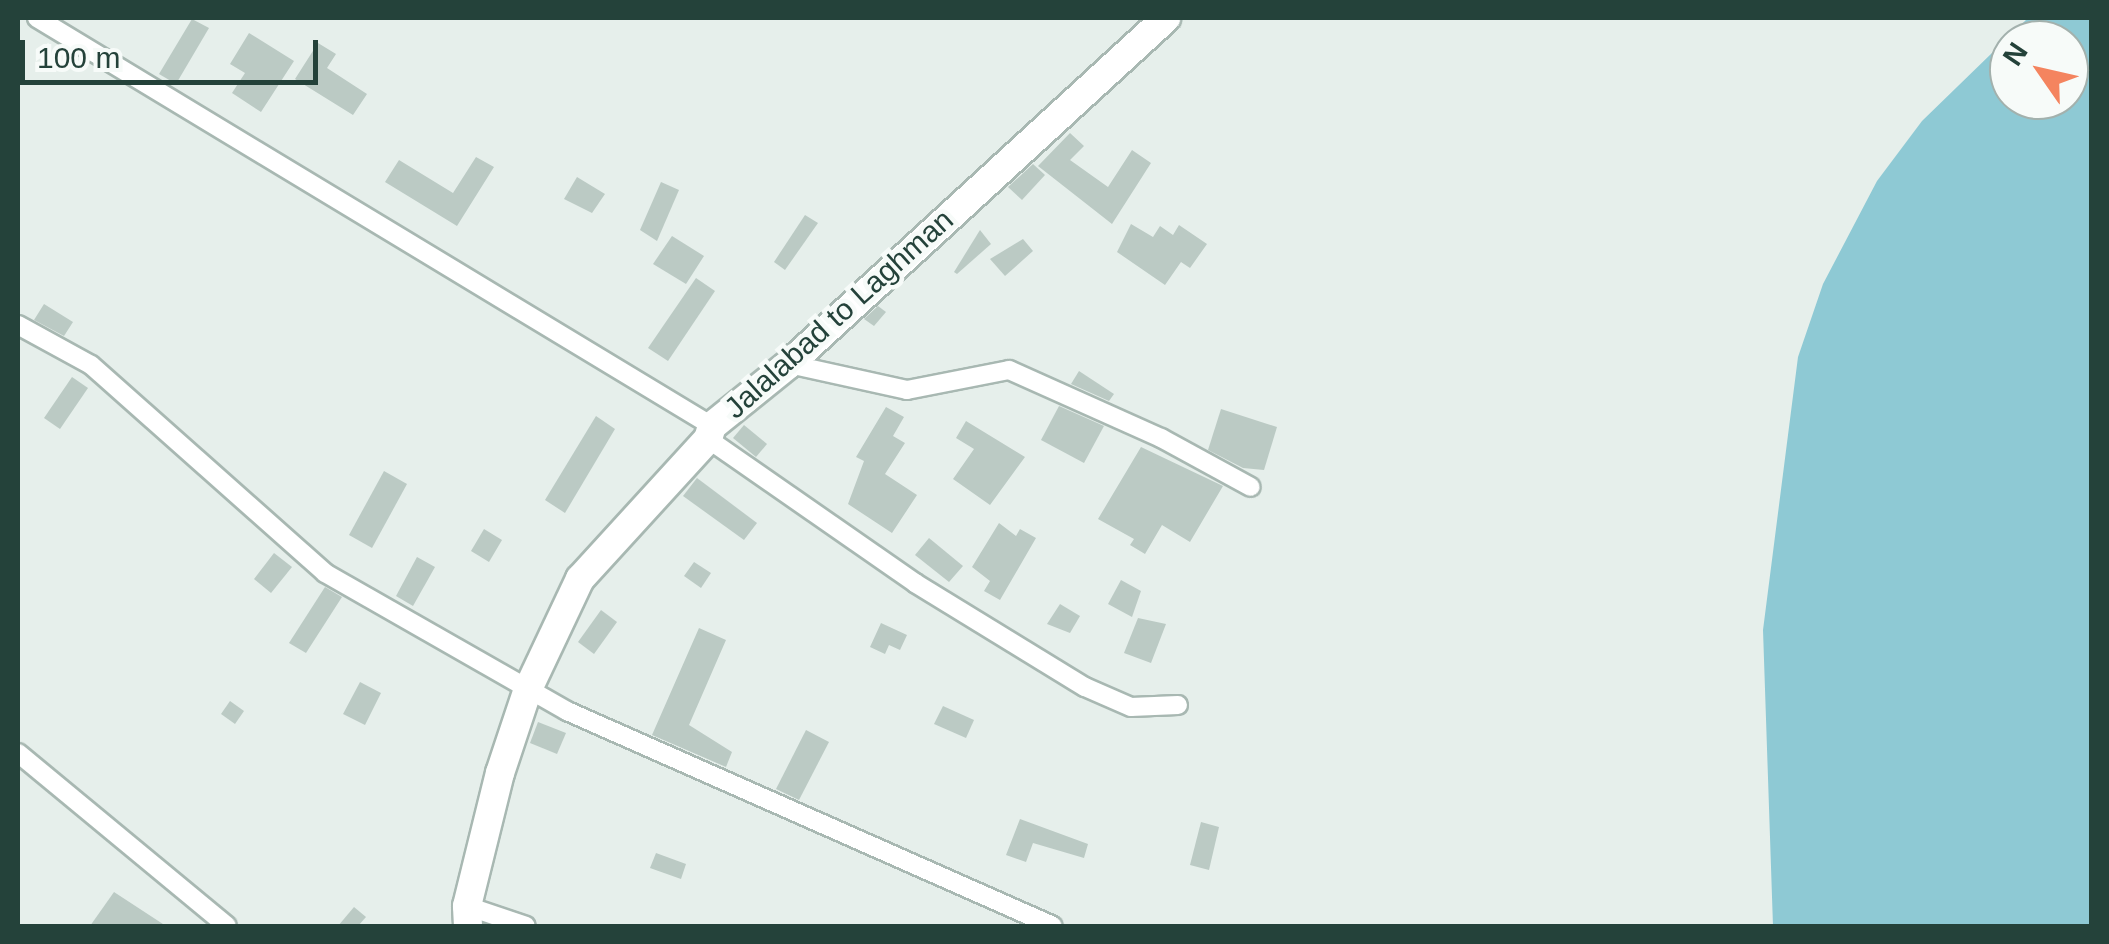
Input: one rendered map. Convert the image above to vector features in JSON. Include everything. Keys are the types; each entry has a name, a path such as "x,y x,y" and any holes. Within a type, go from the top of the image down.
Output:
{"street":[{"path":"37,18 710,433 915,582 1085,687 1131,708 1178,705"},
{"name":"Jalalabad to Laghman","path":"467,916 528,689 580,579 710,433 1166,18"},
{"path":"18,324 91,365 325,573 528,689 1053,926"},
{"path":"789,364 907,390 1009,370 1161,438 1252,487"},
{"path":"18,753 227,926"},
{"path":"467,916 526,926"}],"water":[{"path":"2091,18 2091,926 1773,926 1763,630 1798,357 1823,284 1877,181 1922,121 1989,56 1989,120 2089,120 2089,20 2026,20"}],"building":[{"path":"192,19 209,28 176,84 159,74"},
{"path":"249,33 294,61 261,112 232,93 245,73 230,64"},
{"path":"318,43 336,54 327,68 367,94 353,115 295,79"},
{"path":"1070,133 1084,146 1070,160 1108,187 1132,150 1151,163 1112,224 1038,166"},
{"path":"476,157 494,167 457,226 385,182 399,160 453,193"},
{"path":"1033,164 1045,175 1022,200 1008,187"},
{"path":"577,177 605,194 592,213 564,199"},
{"path":"661,182 679,190 657,241 640,230"},
{"path":"805,215 818,223 785,270 774,262"},
{"path":"1131,224 1153,237 1160,226 1173,235 1179,225 1207,244 1190,268 1181,262 1165,285 1117,252"},
{"path":"980,230 991,244 957,274 954,272"},
{"path":"672,236 704,256 686,284 653,264"},
{"path":"1023,239 1033,251 1005,276 990,259"},
{"path":"696,278 715,291 668,361 648,348"},
{"path":"44,304 73,322 64,336 34,320"},
{"path":"878,306 886,312 874,326 864,319"},
{"path":"1079,371 1114,394 1109,401 1071,384"},
{"path":"72,377 88,388 60,429 44,418"},
{"path":"1059,406 1104,426 1084,463 1041,440"},
{"path":"886,407 904,417 893,436 905,443 885,474 917,495 892,533 848,504 864,461 856,457"},
{"path":"1221,409 1277,427 1264,470 1243,468 1208,450"},
{"path":"596,416 615,429 565,513 545,500"},
{"path":"966,421 1025,457 990,505 953,479 974,449 956,438"},
{"path":"744,425 767,444 756,457 733,438"},
{"path":"1141,447 1223,486 1190,542 1162,525 1145,554 1130,545 1134,539 1098,519"},
{"path":"384,471 407,484 372,548 349,535"},
{"path":"697,478 757,523 744,540 683,496"},
{"path":"999,523 1016,536 1020,529 1036,538 1000,600 984,591 990,581 972,567"},
{"path":"484,529 502,540 489,562 471,551"},
{"path":"929,538 963,566 949,582 915,555"},
{"path":"274,553 292,567 271,593 254,579"},
{"path":"417,557 435,567 413,606 396,596"},
{"path":"694,562 711,573 701,588 684,576"},
{"path":"1121,580 1141,591 1132,617 1108,604"},
{"path":"325,587 342,597 306,653 289,643"},
{"path":"1060,604 1080,616 1070,633 1047,624"},
{"path":"601,610 617,622 594,654 578,642"},
{"path":"1138,618 1166,624 1151,663 1124,653"},
{"path":"881,623 907,635 900,650 889,645 885,654 870,647"},
{"path":"699,628 726,640 689,725 732,752 726,767 652,735"},
{"path":"360,682 381,693 365,725 343,714"},
{"path":"230,701 244,711 235,724 221,714"},
{"path":"943,706 974,720 966,738 934,724"},
{"path":"538,722 566,733 557,754 530,743"},
{"path":"806,730 829,742 799,800 776,789"},
{"path":"1020,819 1088,844 1084,858 1033,843 1026,862 1006,855"},
{"path":"1201,822 1219,827 1209,870 1190,865"},
{"path":"656,853 686,864 681,879 650,868"},
{"path":"114,892 166,926 90,926"},
{"path":"354,907 366,917 358,926 338,926"}]}
